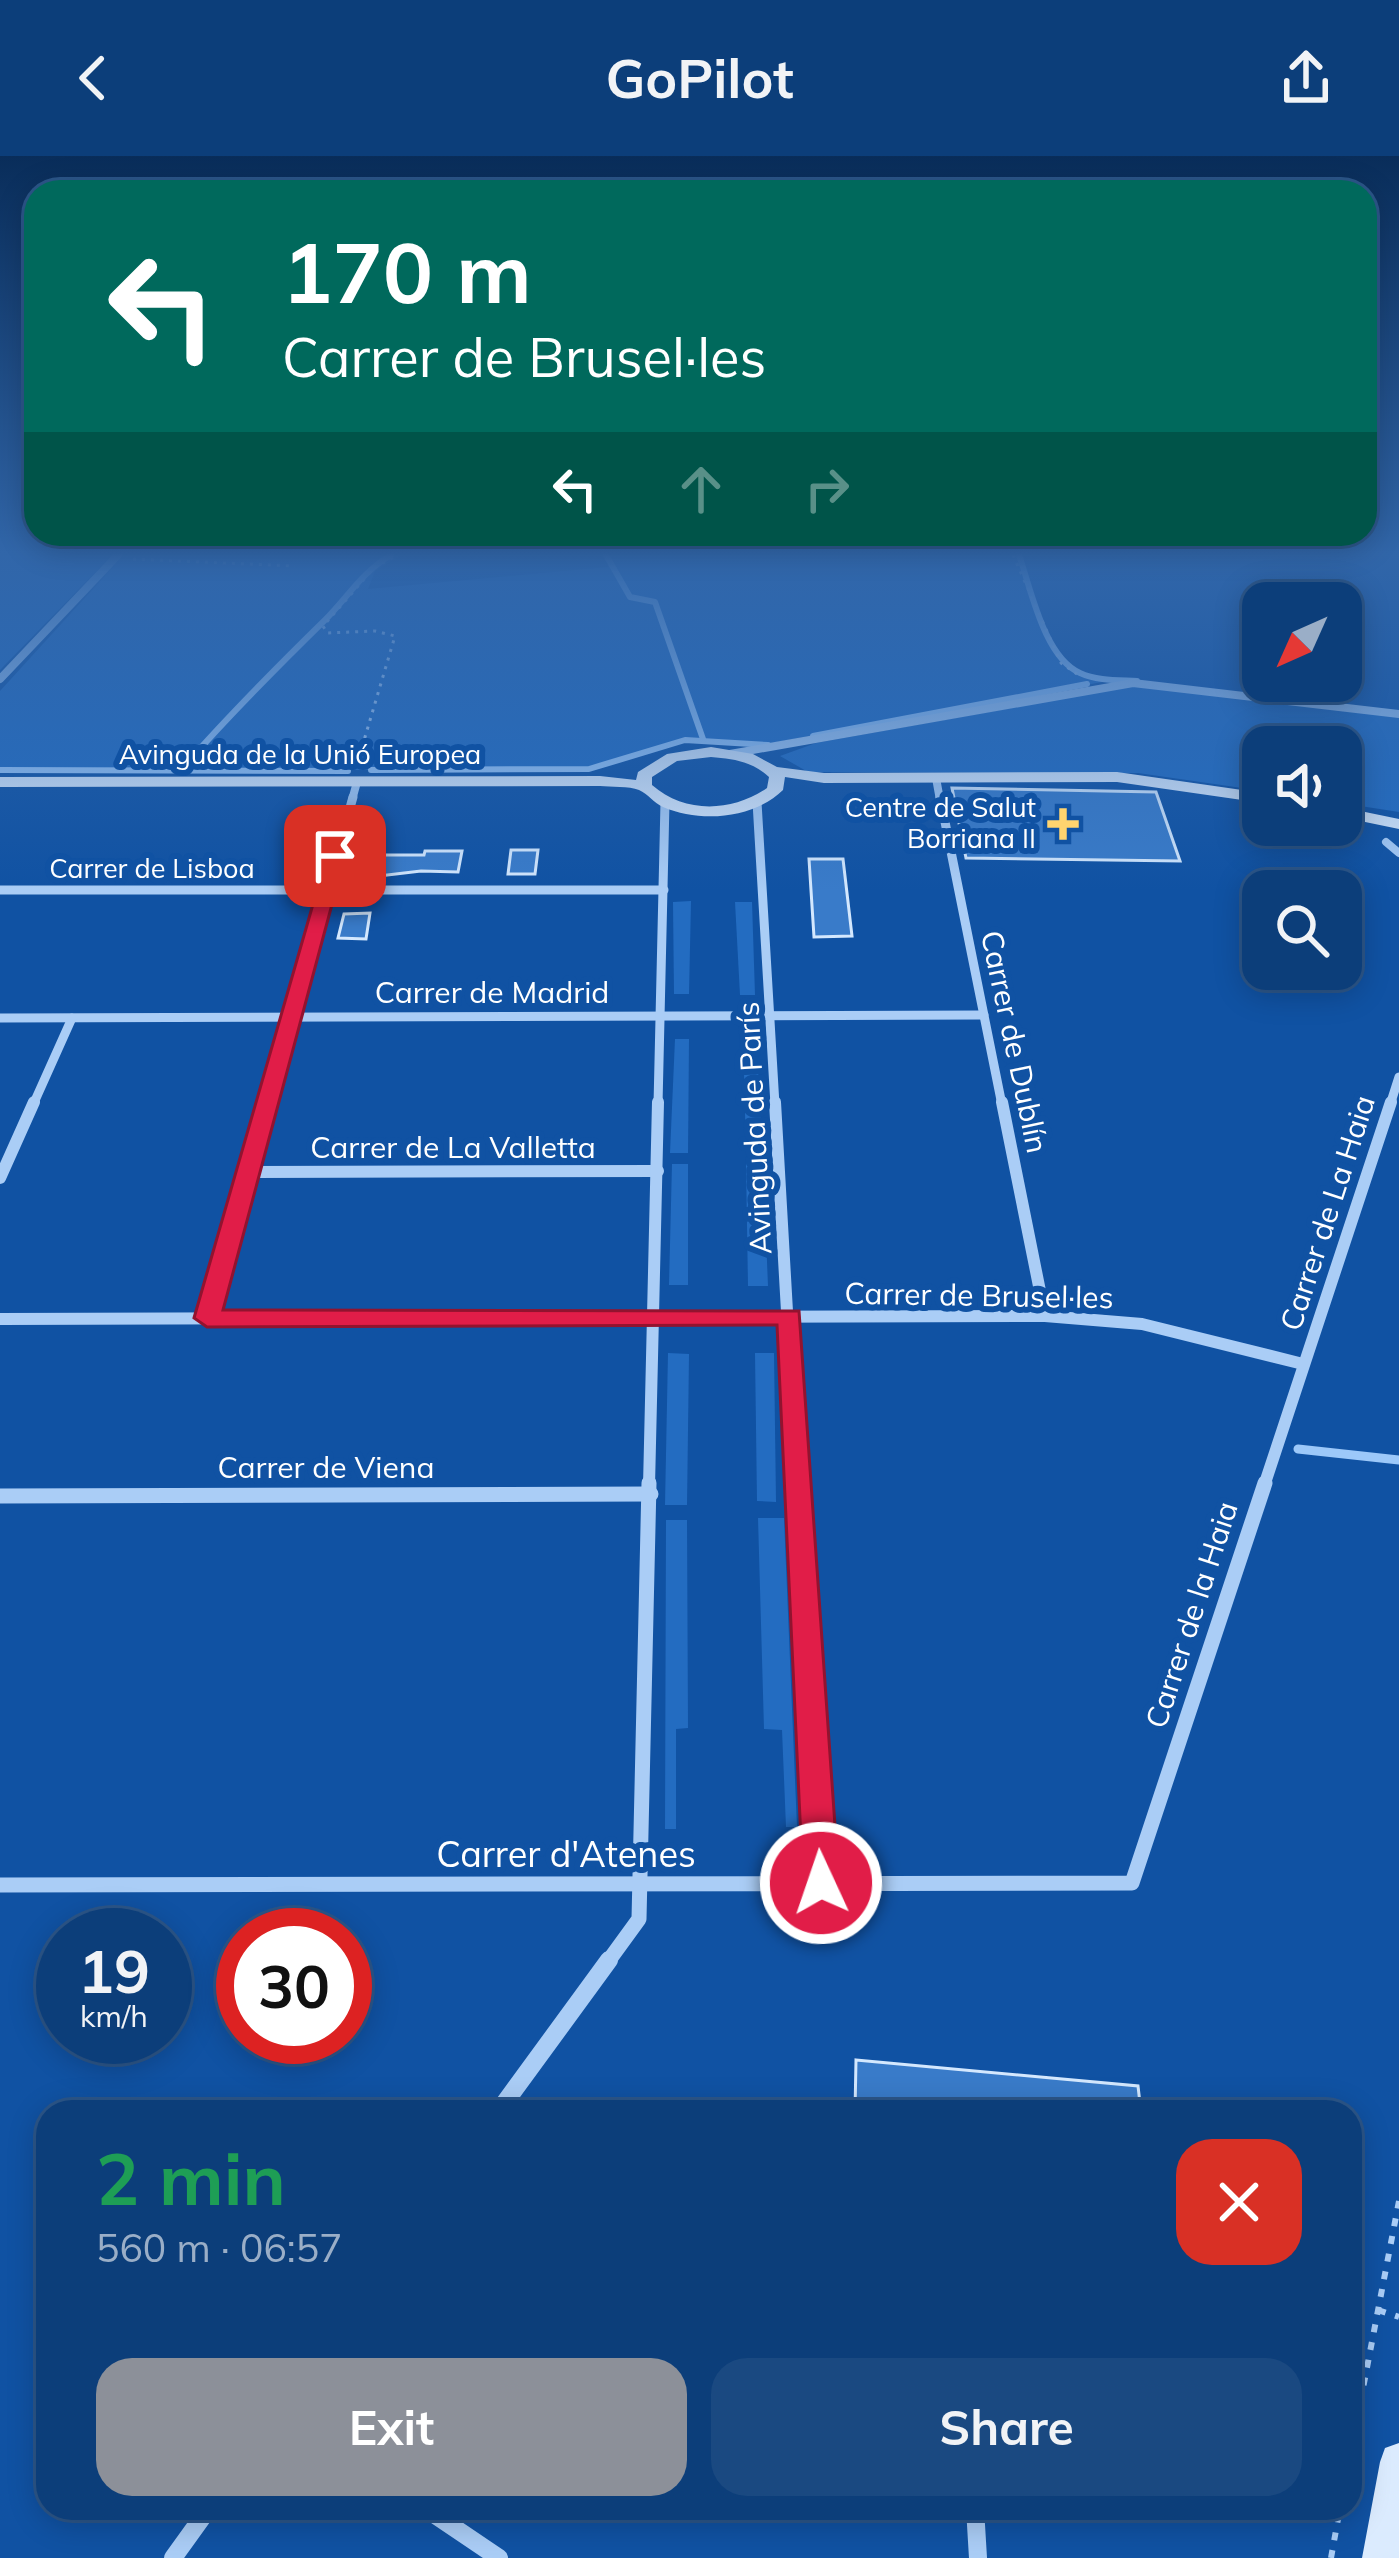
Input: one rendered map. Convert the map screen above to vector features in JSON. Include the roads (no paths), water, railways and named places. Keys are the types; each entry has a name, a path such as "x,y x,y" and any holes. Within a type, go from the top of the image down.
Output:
{"street":[{"path":"507,2100 639,1918 643,1883 665,802 646,778 673,757 779,747 1105,685 1133,683 1399,714"},
{"path":"665,802 722,810 758,802 779,747"},
{"path":"730,754 770,773 824,778 1117,778 1242,795"},
{"name":"Avinguda de la Unió Europea","path":"0,782 646,778"},
{"name":"Carrer de Dublín","path":"935,778 1045,1316"},
{"path":"207,1318 357,782"},
{"name":"Avinguda de París","path":"758,802 821,1883"},
{"path":"1362,816 1399,821"},
{"name":"Carrer de Lisboa","path":"0,890 664,890"},
{"name":"Carrer de Madrid","path":"0,1018 984,1016"},
{"path":"0,1178 72,1018"},
{"name":"Carrer de La Haia","path":"1304,1364 1399,1077"},
{"name":"Carrer de La Valletta","path":"248,1172 658,1171"},
{"name":"Carrer de Brusel·les","path":"0,1319 1045,1316 1142,1324 1304,1364"},
{"name":"Carrer de la Haia","path":"1132,1883 1304,1364"},
{"name":"Carrer de Viena","path":"0,1496 651,1494"},
{"name":"Carrer d'Atenes","path":"0,1885 1132,1883"},
{"path":"1382,2558 1399,2462"},
{"path":"173,2558 200,2520"},
{"path":"443,2520 499,2558"},
{"path":"976,2520 978,2558"}],"lane":[{"path":"1386,842 1399,853"}],"waterway":[{"path":"181,770 278,667"},
{"path":"678,667 703,739"},
{"path":"1071,667 1093,677 1137,681"},
{"path":"813,736 1087,684"},
{"path":"371,770 589,769 685,740 768,745"},
{"path":"0,770 348,771"},
{"path":"1298,1449 1399,1460"}],"place":[{"name":"Centre de Salut Borriana II","path":"1063,824"}]}
